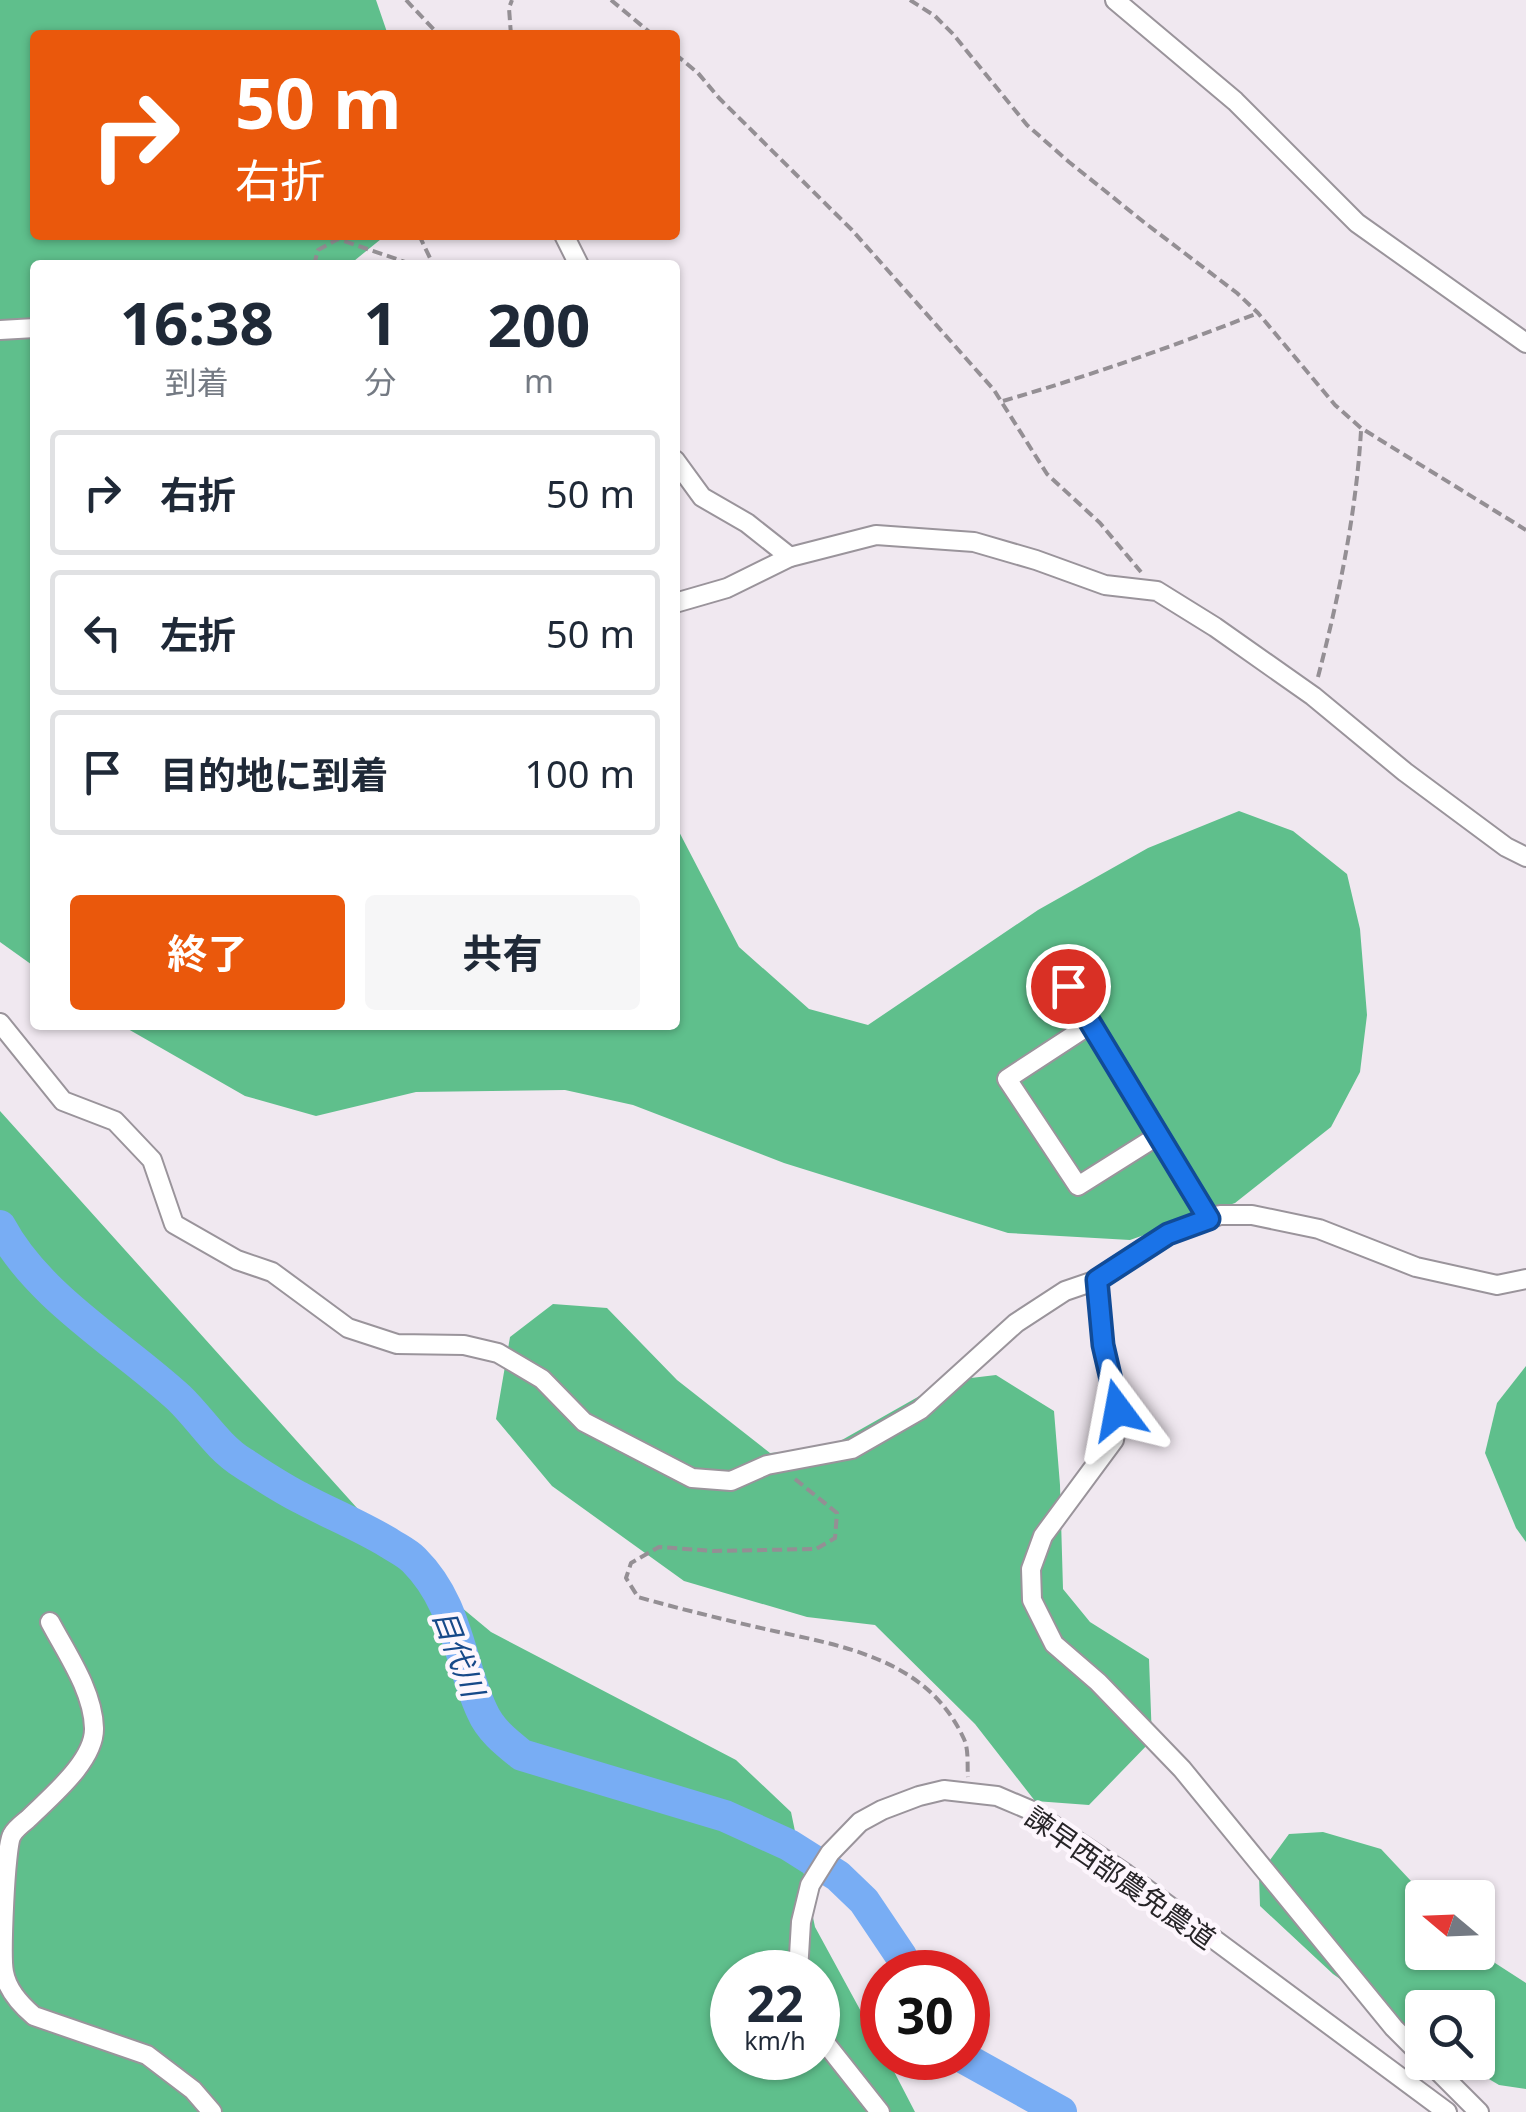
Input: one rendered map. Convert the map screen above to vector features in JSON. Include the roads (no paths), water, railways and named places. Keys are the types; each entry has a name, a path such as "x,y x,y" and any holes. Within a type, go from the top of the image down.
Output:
{"street":[{"path":"1115,0 1234,101 1358,223 1526,344"},
{"path":"0,330 30,328"},
{"path":"680,467 702,497 746,523 790,557"},
{"path":"680,602 727,588 790,557 876,535 974,542 1105,585 1157,591 1312,696 1405,772 1506,847 1526,857"},
{"path":"1068,986 1209,1219"},
{"path":"0,1023 63,1101 115,1121 152,1160 174,1224 238,1260 272,1272 348,1328 397,1344 464,1345 498,1353 542,1379 584,1422 692,1478 731,1481 767,1466 852,1449 920,1410 1016,1323 1065,1291 1097,1280 1168,1234 1220,1215 1252,1215 1319,1230 1416,1266 1496,1285 1526,1279"},
{"path":"1091,1024 1007,1079 1078,1186 1159,1136"},
{"path":"1097,1280 1103,1345 1118,1410 1114,1440 1043,1536 1031,1570 1032,1600 1054,1644 1098,1682 1182,1769 1405,2039"},
{"path":"50,1622 80,1678 95,1731 86,1756 64,1784 12,1834 6,1855 4,1974 20,2004 34,2016 147,2054 193,2090 212,2112"},
{"name":"諫早西部農免農道","path":"799,1950 810,1885 830,1853 860,1822 918,1796 944,1790 996,1796 1030,1810 1126,1874 1446,2112"},
{"path":"840,2061 880,2112"},
{"path":"1447,2080 1479,2112"}],"waterway":[{"name":"目代川","path":"0,1226 16,1252 58,1297 179,1398 234,1456 286,1490 414,1560 429,1577 449,1613 485,1718 522,1755 725,1816 789,1845 838,1876 864,1901 897,1950"},
{"name":"目代川","path":"990,2072 1061,2112"}]}
